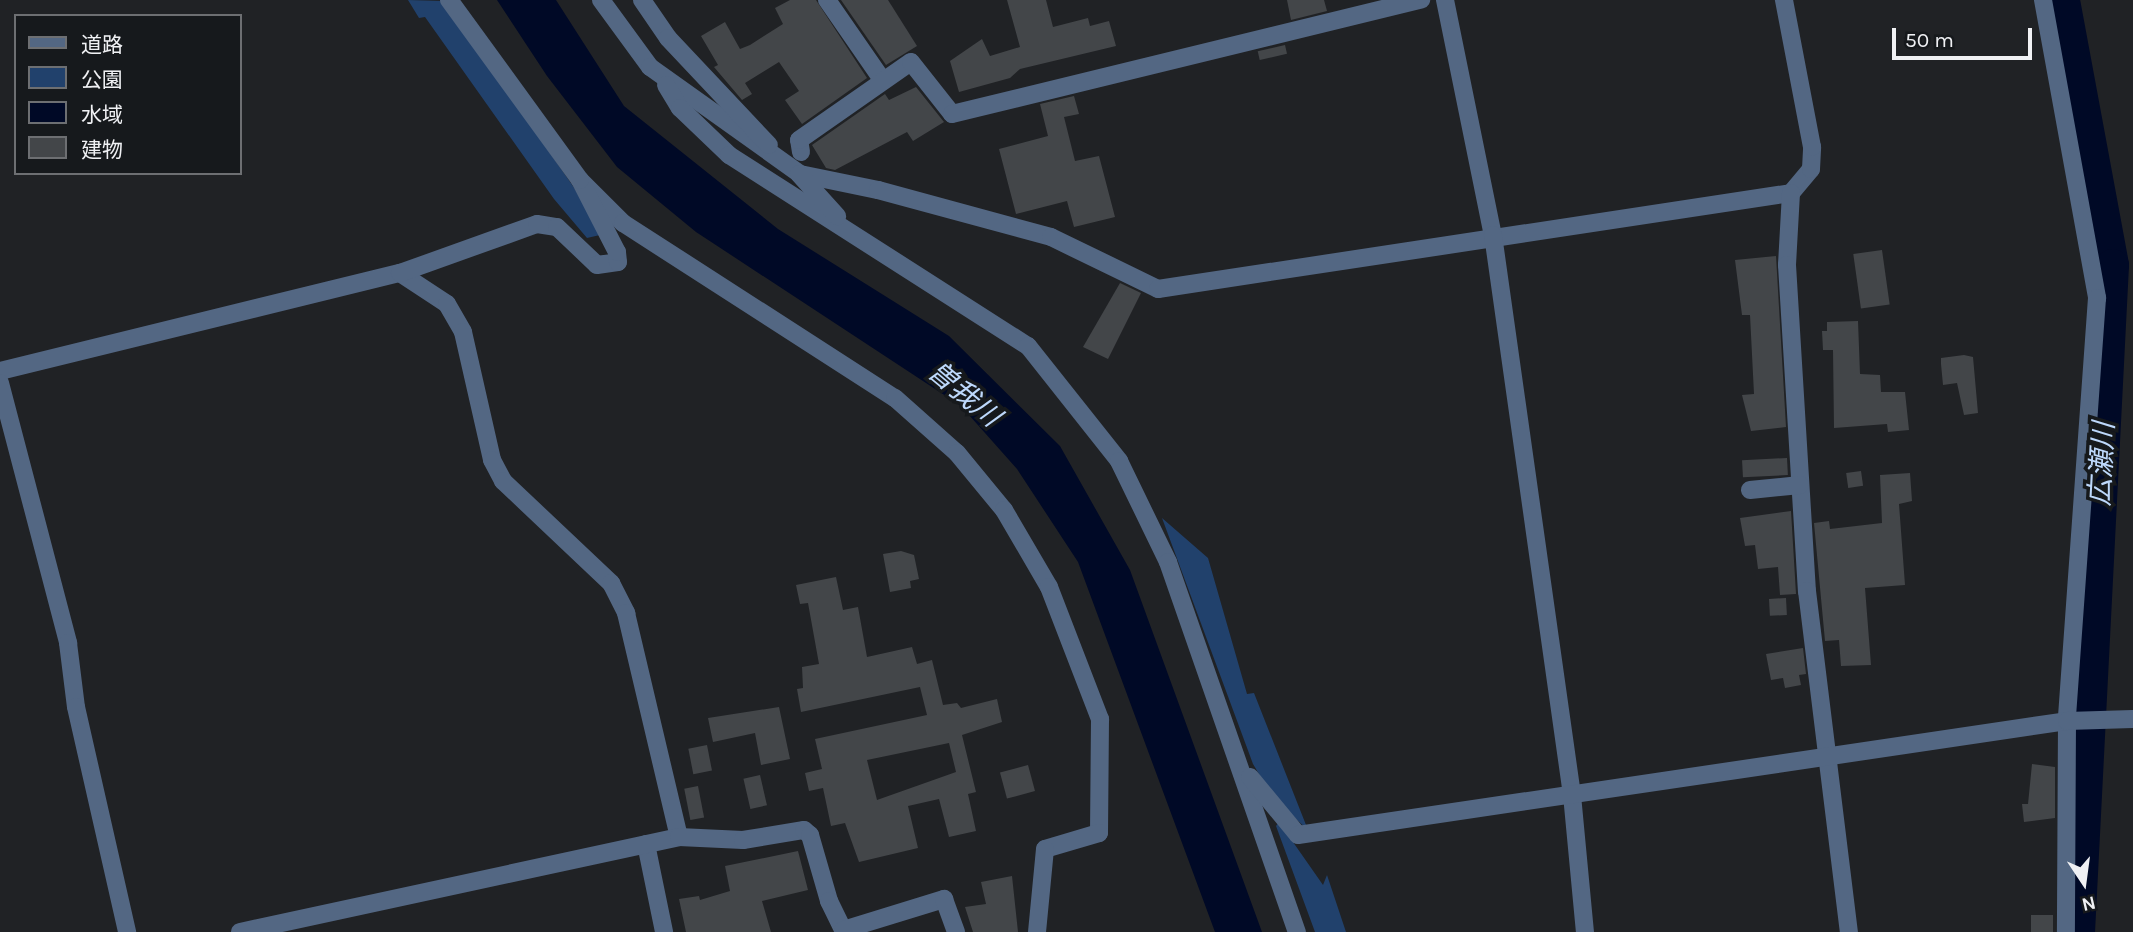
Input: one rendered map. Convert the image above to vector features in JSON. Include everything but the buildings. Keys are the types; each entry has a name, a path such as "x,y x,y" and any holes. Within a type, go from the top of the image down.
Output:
{"street":[{"path":"449,0 543,135 580,180 623,223 895,398 957,453 1004,510 1049,587 1100,719 1099,832 1045,849 1037,932"},
{"path":"601,0 634,49 661,76 800,174 878,190 1051,237 1158,289 1493,235 1791,193"},
{"path":"642,0 668,38 724,102 800,174 848,229"},
{"path":"827,0 883,81"},
{"path":"801,152 799,141 911,62 953,114 1421,0"},
{"path":"1446,0 1493,235 1572,795 1585,932"},
{"path":"1784,0 1812,147 1811,169 1791,193 1787,265 1800,485 1814,673 1849,932"},
{"path":"2043,0 2097,298 2071,720 2066,932"},
{"path":"661,76 680,108 729,155 1028,346 1119,461 1168,562 1244,769 1297,932"},
{"path":"0,371 400,273 547,224 597,265 618,262 617,252 580,180"},
{"path":"400,273 447,304 463,332 492,460 503,481 611,583 626,613 679,837"},
{"path":"0,383 68,643 76,708 127,932"},
{"path":"1750,490 1800,485"},
{"path":"1244,769 1298,835 1826,760 2071,720 2133,719"},
{"path":"240,932 679,837 743,840 804,830 810,835 829,901 843,930 944,899 956,932"},
{"path":"646,844 664,932"}],"green space":[{"path":"408,0 444,1 575,189 600,235 587,238 554,199 425,17 419,18"},
{"path":"1162,518 1208,558 1247,694 1254,693 1308,830 1274,799 1253,764"},
{"path":"1279,822 1323,885 1327,875 1346,932 1315,932 1276,826"}],"water":[{"name":"曽我川","path":"497,0 556,0 624,106 778,229 949,336 1060,446 1130,570 1262,932 1215,932 1078,562 1017,469 961,406 696,232 617,167 547,76"}],"waterway":[{"name":"広瀬川","path":"2063,0 2112,265 2078,932"}]}
